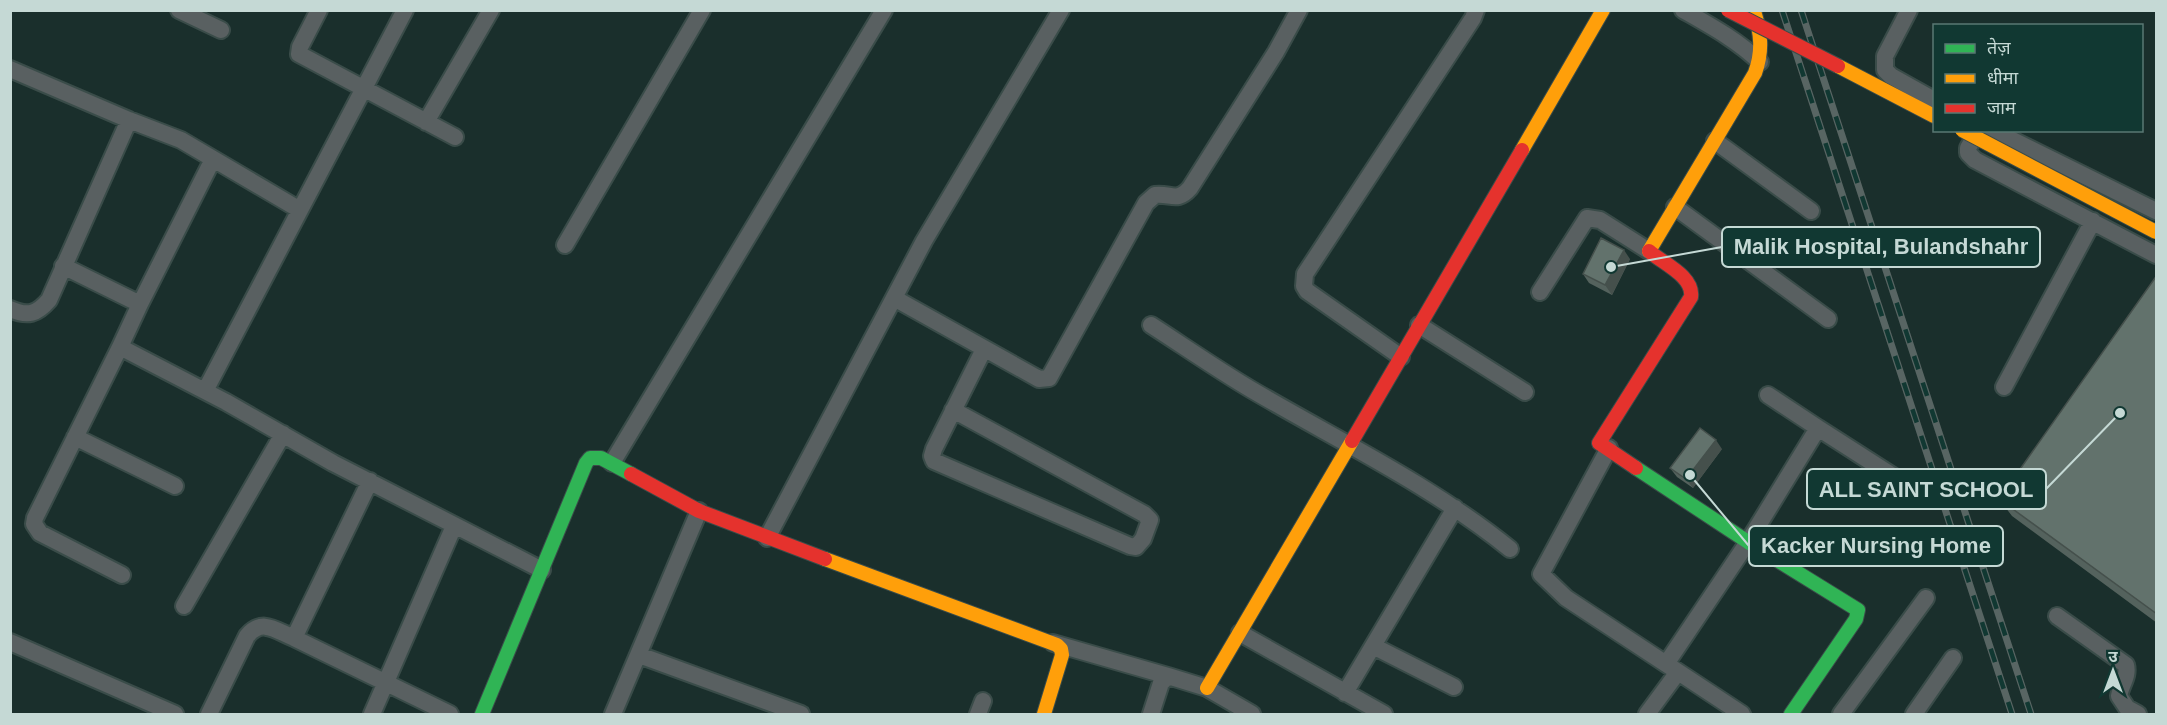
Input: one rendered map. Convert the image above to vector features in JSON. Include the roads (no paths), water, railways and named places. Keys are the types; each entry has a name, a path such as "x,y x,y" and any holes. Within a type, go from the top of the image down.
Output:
{"street":[{"path":"178,10 221,30"},
{"path":"318,10 300,47 299,54 455,137"},
{"path":"205,391 405,10"},
{"path":"426,122 491,10"},
{"path":"565,245 702,10"},
{"path":"612,463 884,10"},
{"path":"767,538 948,198 1061,10"},
{"path":"894,298 1039,379 1049,378 1146,204 1155,195 1175,198 1190,188 1276,52 1299,10"},
{"path":"1401,357 1307,291 1303,281 1305,274 1473,18 1476,10"},
{"path":"1207,688 1351,446 1419,325 1604,10"},
{"path":"1683,10 1724,33 1760,62"},
{"path":"1728,10 1933,115"},
{"path":"1649,250 1760,62 1762,36 1754,10"},
{"path":"1909,10 1885,57 1884,70 1933,99"},
{"path":"11,70 181,140 300,210"},
{"path":"10,309 31,315 40,310 49,300 129,120"},
{"path":"1966,132 2157,232"},
{"path":"1977,132 1968,148 1968,153 1975,160 2157,255"},
{"path":"1996,132 2157,211"},
{"path":"1715,141 1811,211"},
{"path":"122,575 40,533 35,528 35,518 213,159"},
{"path":"1675,207 1828,319"},
{"path":"1540,292 1587,218 1600,220 1649,250 1687,281 1692,289 1691,297 1599,443 1748,542 1856,607 1858,610 1856,619 1791,714"},
{"path":"2004,387 2093,221"},
{"path":"63,266 140,304"},
{"path":"1419,325 1525,392"},
{"path":"1152,326 1250,389 1455,508 1510,549"},
{"path":"120,347 454,526 542,570"},
{"path":"953,410 1144,514 1150,520 1140,544 1136,547 1130,546 934,461 932,456 934,449 953,410 984,349"},
{"path":"1768,394 1910,487"},
{"path":"1647,714 1672,668 1818,428"},
{"path":"184,606 283,434"},
{"path":"75,437 175,486"},
{"path":"1609,448 1541,574 1566,598 1742,714"},
{"path":"482,714 586,463 590,458 595,457 612,463 699,511 767,538 1049,642 1207,688 1252,714"},
{"path":"294,638 370,481"},
{"path":"1345,693 1455,508"},
{"path":"613,714 699,511"},
{"path":"372,714 454,526"},
{"path":"1841,714 1926,598"},
{"path":"2057,616 2126,665 2128,671 2119,696 2127,708 2138,714"},
{"path":"209,714 247,636 259,626 294,638 450,714"},
{"path":"1240,633 1384,714"},
{"path":"10,642 175,714"},
{"path":"1044,714 1062,655 1061,649 1049,642"},
{"path":"1373,646 1454,687"},
{"path":"639,655 801,714"},
{"path":"1914,714 1953,658"},
{"path":"1151,714 1161,683 1168,676"}],"railway":[{"path":"1782,10 2012,714"},
{"path":"1801,10 2031,714"}],"place":[{"name":"Malik Hospital, Bulandshahr","path":"1611,267"},
{"name":"ALL SAINT SCHOOL","path":"2120,413"},
{"name":"Kacker Nursing Home","path":"1690,475"}]}
